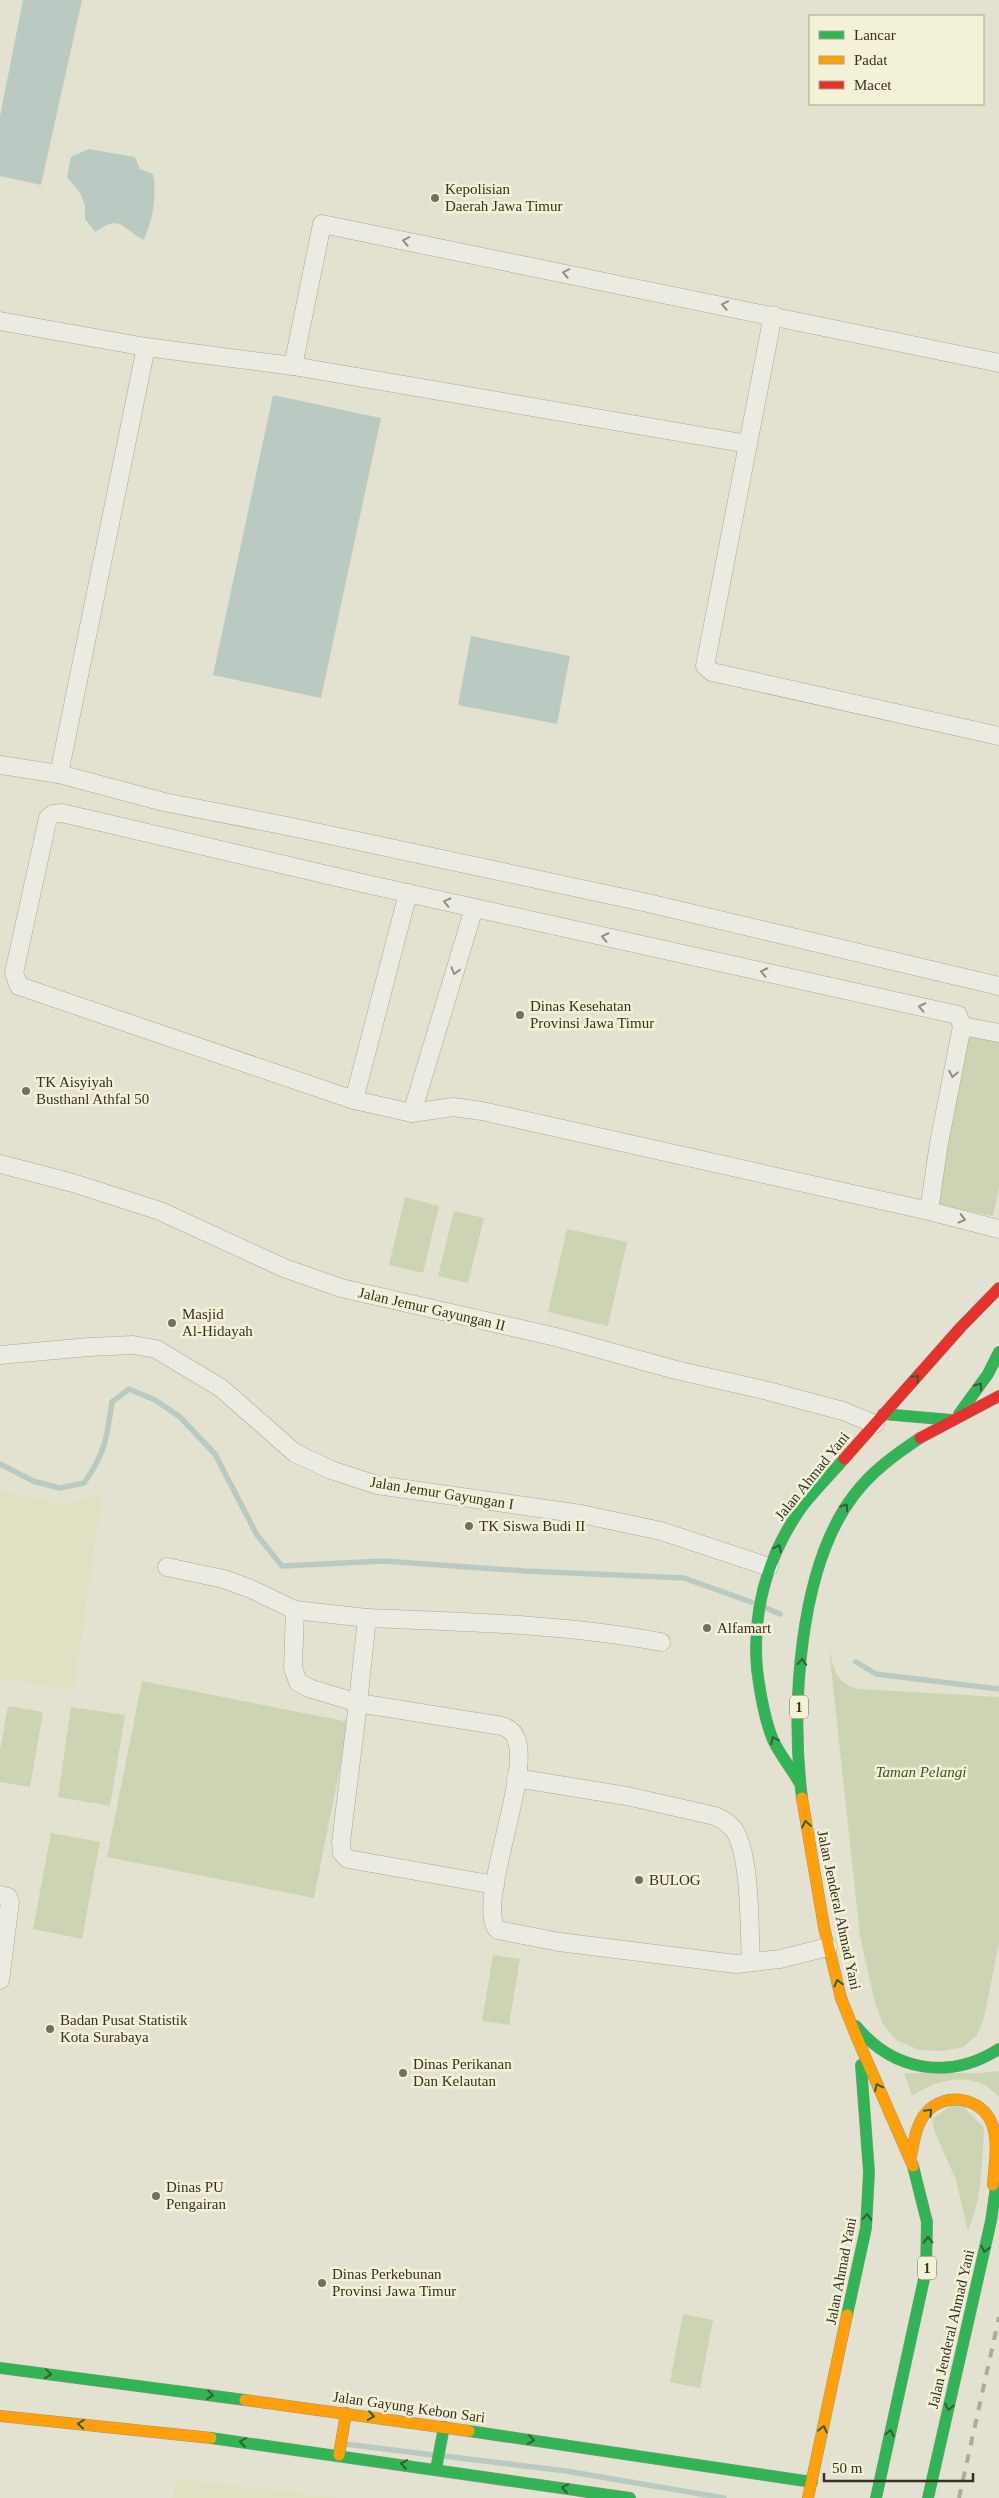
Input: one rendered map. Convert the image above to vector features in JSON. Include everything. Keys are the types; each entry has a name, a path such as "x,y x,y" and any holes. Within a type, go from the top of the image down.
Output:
{"main road":[{"name":"Jalan Ahmad Yani","path":"799,1782 774,1742 766,1719 756,1665 754,1626 759,1593 769,1567 785,1533 802,1507 879,1419 999,1288"},
{"path":"954,1418 988,1374 999,1352"},
{"name":"Jalan Jenderal Ahmad Yani","path":"876,2498 927,2269 927,2220 911,2156 859,2046 846,2011 828,1947 799,1782 799,1704 804,1641 814,1583 825,1546 840,1515 873,1473 896,1453 954,1418 999,1396"},
{"path":"879,1419 954,1418 990,1415"},
{"path":"846,2011 864,2037 888,2056 916,2066 947,2069 977,2062 999,2049"},
{"name":"Jalan Ahmad Yani","path":"810,2491 866,2228 869,2172 859,2046"},
{"path":"911,2156 920,2123 927,2112 936,2104 953,2099 970,2102 987,2113 992,2124 994,2141 991,2221"},
{"name":"Jalan Jenderal Ahmad Yani","path":"928,2498 991,2221 999,2166"},
{"name":"Jalan Gayung Kebon Sari","path":"0,2368 346,2412 444,2427 810,2491"},
{"path":"340,2450 346,2412"},
{"path":"0,2416 340,2450 437,2463 630,2498"},
{"path":"437,2463 444,2427"}],"street":[{"path":"293,366 322,224 773,315 999,363"},
{"path":"773,315 704,662 707,669 712,672 999,736"},
{"path":"0,322 146,347 293,366 748,444"},
{"path":"59,774 146,347"},
{"path":"0,765 59,774 164,802 287,826 648,903 999,986"},
{"path":"929,1210 939,1143 962,1026 958,1015 474,908 62,813 55,813 48,818 14,973 19,986 354,1100 412,1113 453,1107 482,1111 929,1210 999,1229"},
{"path":"354,1100 408,893"},
{"path":"412,1113 474,908"},
{"path":"962,1026 999,1033"},
{"name":"Jalan Jemur Gayungan II","path":"0,1164 74,1183 160,1211 284,1268 341,1288 556,1338 676,1370 879,1419"},
{"name":"Jalan Jemur Gayungan I","path":"0,1355 133,1345 156,1349 215,1383 290,1450 355,1479 377,1486 581,1514 661,1531 769,1567"},
{"path":"168,1567 224,1579 251,1589 295,1610 367,1618 561,1627 605,1632 661,1642"},
{"path":"295,1610 293,1668 298,1682 309,1688 358,1703 509,1728 515,1735 518,1746 516,1778 495,1885 493,1923 498,1930 508,1934 719,1962 752,1962 780,1959 828,1947"},
{"path":"367,1618 341,1842 342,1853 348,1860 495,1885"},
{"path":"516,1778 627,1796 715,1816 724,1820 735,1832 742,1853 752,1962"},
{"path":"0,1895 8,1897 10,1902 0,1980"}],"green space":[{"path":"965,1033 999,1040 999,1187 993,1216 930,1203"},
{"path":"405,1197 439,1206 423,1273 389,1265"},
{"path":"454,1211 484,1218 468,1283 438,1276"},
{"path":"567,1229 627,1242 608,1326 548,1312"},
{"path":"0,1491 66,1505 102,1493 74,1691 0,1678"},
{"name":"Taman Pelangi","path":"829,1649 837,1675 845,1683 859,1689 999,1697 999,1943 984,2018 977,2035 963,2047 943,2051 919,2050 896,2040 883,2024 875,2003 860,1936"},
{"path":"142,1681 349,1722 314,1898 107,1857"},
{"path":"8,1706 43,1712 30,1787 0,1782 0,1750"},
{"path":"71,1707 125,1715 110,1806 58,1797"},
{"path":"51,1833 100,1842 82,1939 33,1929"},
{"path":"493,1955 520,1959 509,2025 482,2021"},
{"path":"999,2071 999,2097 990,2088 968,2080 945,2081 912,2096 904,2073 978,2073"},
{"path":"958,2101 984,2128 979,2194 968,2231 956,2180 934,2130 932,2119"},
{"path":"683,2314 713,2320 700,2388 670,2382"},
{"path":"176,2479 342,2498 173,2498"}],"shaded area":[{"path":"23,0 82,0 41,185 0,176 0,116"},
{"path":"89,149 135,157 140,169 153,174 155,191 153,208 144,240 116,223 95,232 85,219 85,205 80,193 67,177 71,157"},
{"path":"273,395 381,418 321,698 213,675"},
{"path":"471,636 570,656 557,724 458,705"}],"waterway":[{"path":"0,1464 33,1481 60,1488 84,1483 101,1454 112,1402 129,1389 155,1400 180,1417 215,1454 257,1535 282,1566 384,1561 525,1571 684,1578 751,1602"},
{"path":"764,1607 780,1614"},
{"path":"856,1662 876,1674 999,1689"},
{"path":"345,2444 433,2455"},
{"path":"444,2456 566,2471 724,2498"}],"railway":[{"path":"959,2498 999,2317"}],"traffic: fast":[{"path":"959,1414 988,1374 999,1352"},
{"path":"883,1414 952,1420"},
{"path":"802,1798 799,1762 799,1682 803,1640 810,1599 821,1561 835,1525 861,1486 902,1450 920,1438"},
{"path":"799,1782 773,1740 767,1723 757,1669 757,1626 764,1585 779,1546 801,1508 844,1459"},
{"path":"856,2026 887,2053 904,2061 923,2066 942,2068 961,2065 980,2059 999,2049"},
{"path":"847,2315 866,2228 869,2172 861,2065"},
{"path":"876,2498 926,2270 927,2222 913,2166"},
{"path":"928,2498 991,2221 999,2166"},
{"path":"0,2368 245,2400"},
{"path":"436,2469 444,2427"},
{"path":"469,2431 812,2482"},
{"path":"211,2438 630,2498"}],"traffic: slow":[{"path":"802,1798 824,1927 841,1998 913,2166"},
{"path":"911,2156 916,2133 926,2113 942,2102 962,2100 971,2103 987,2115 994,2131 996,2154 993,2185"},
{"path":"808,2498 847,2315"},
{"path":"245,2400 469,2431"},
{"path":"339,2455 346,2413"},
{"path":"0,2416 211,2438"}],"traffic: jam":[{"path":"844,1459 961,1327 999,1288"},
{"path":"920,1438 999,1396"}],"place":[{"name":"Kepolisian Daerah Jawa Timur","path":"435,198"},
{"name":"Dinas Kesehatan Provinsi Jawa Timur","path":"520,1015"},
{"name":"TK Aisyiyah Busthanl Athfal 50","path":"26,1091"},
{"name":"Masjid Al-Hidayah","path":"172,1323"},
{"name":"TK Siswa Budi II","path":"469,1526"},
{"name":"Alfamart","path":"707,1628"},
{"name":"BULOG","path":"639,1880"},
{"name":"Badan Pusat Statistik Kota Surabaya","path":"50,2029"},
{"name":"Dinas Perikanan Dan Kelautan","path":"403,2073"},
{"name":"Dinas PU Pengairan","path":"156,2196"},
{"name":"Dinas Perkebunan Provinsi Jawa Timur","path":"322,2283"}]}
